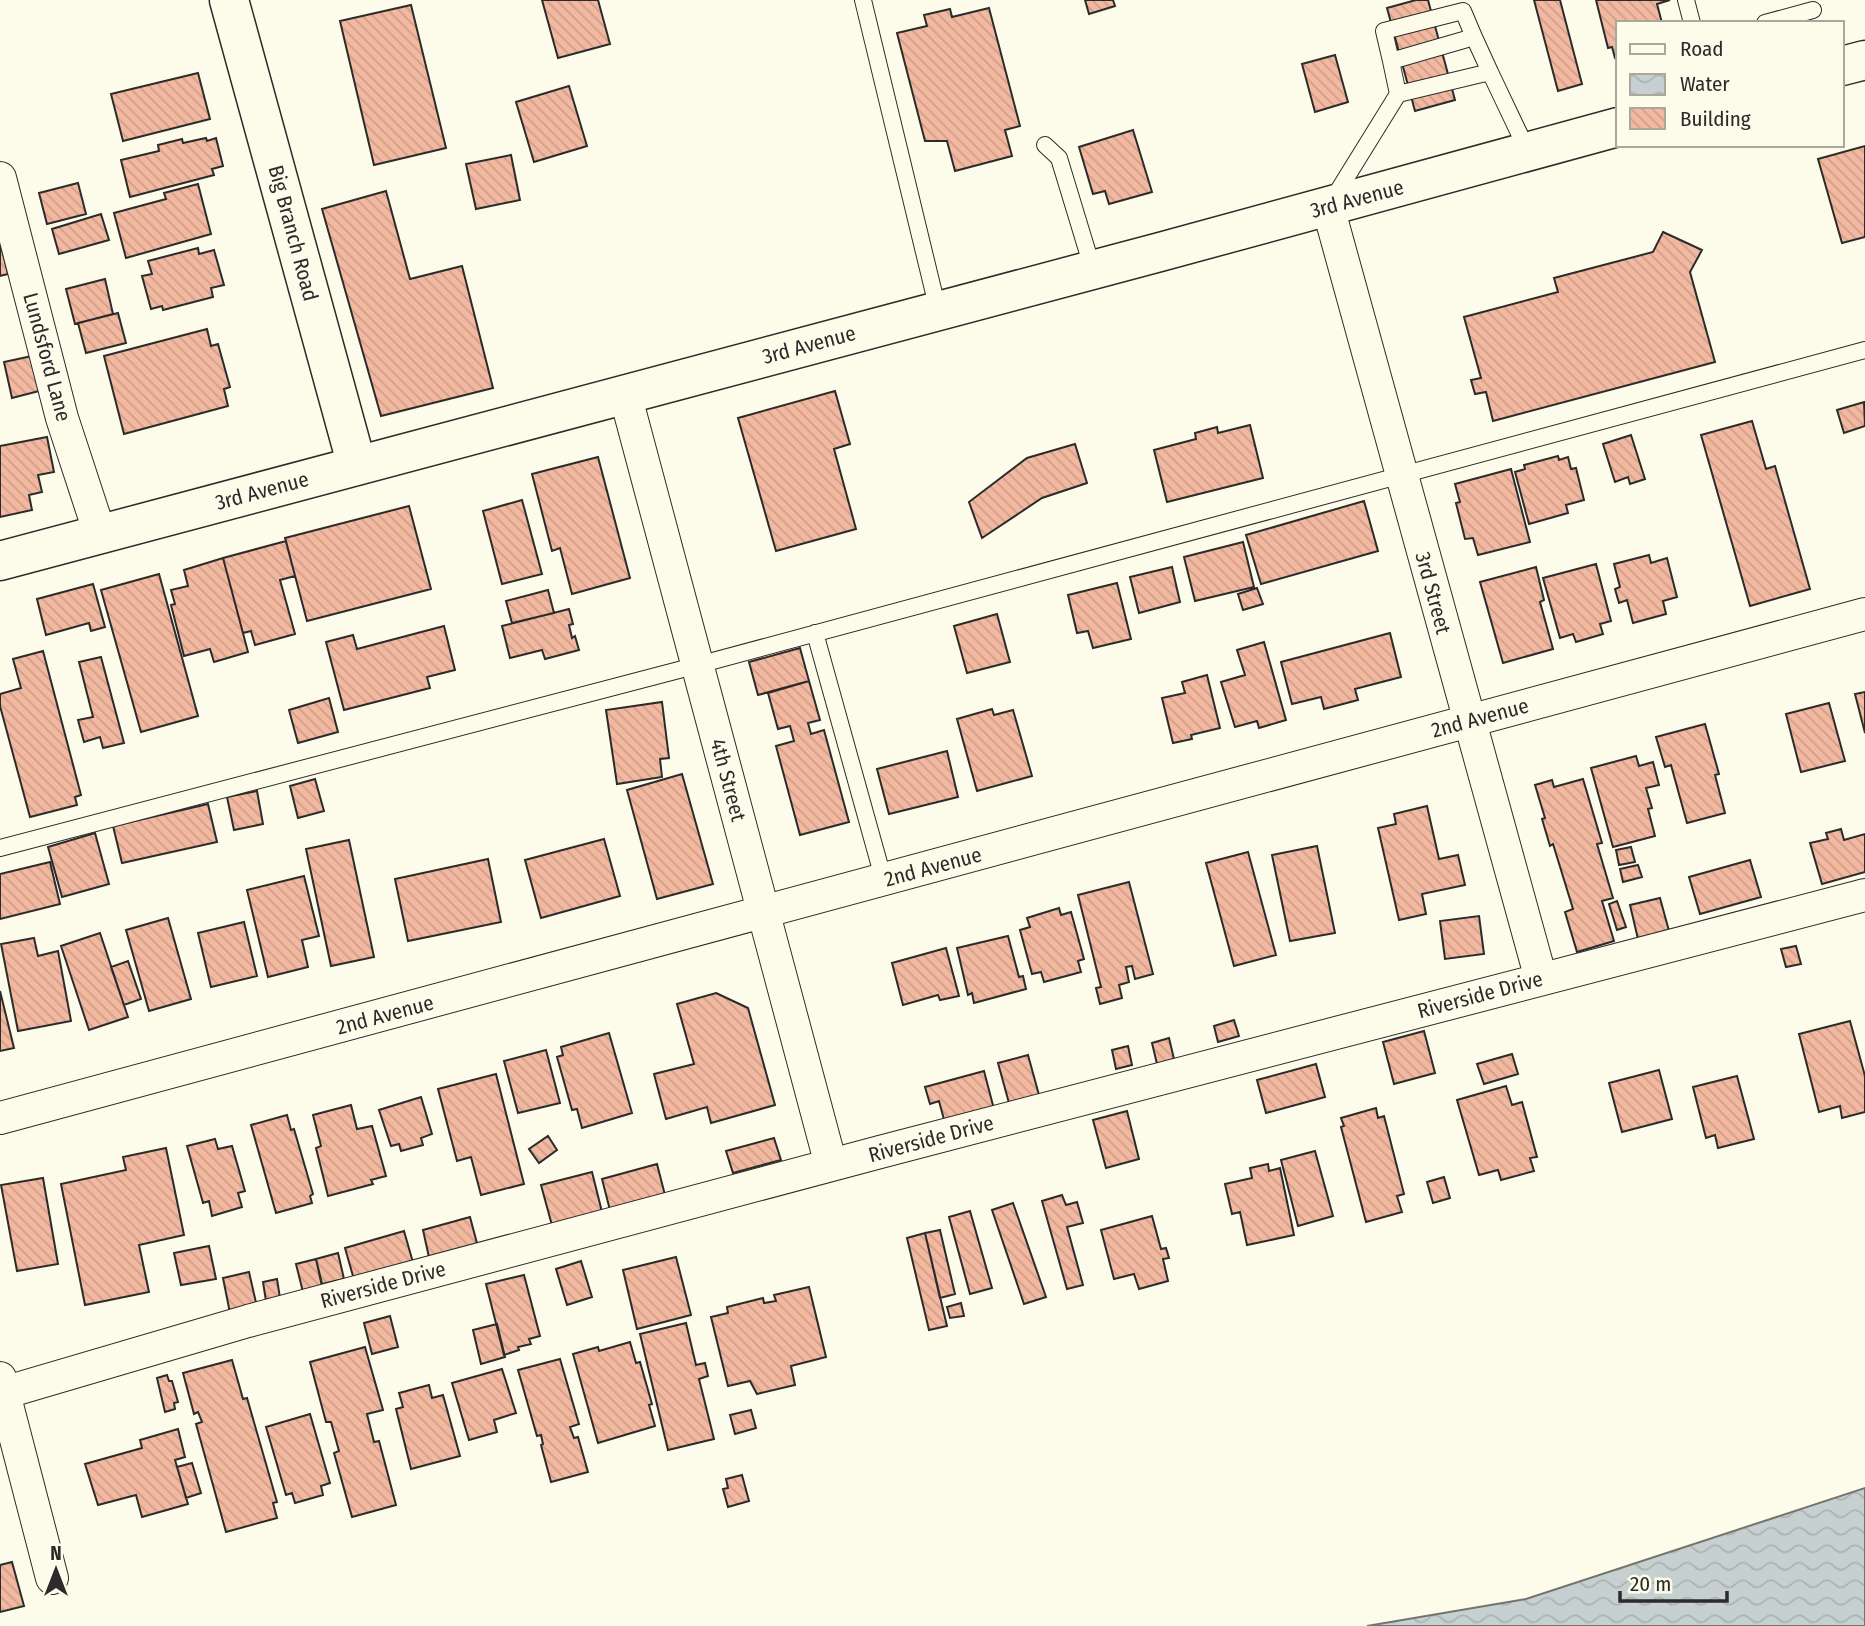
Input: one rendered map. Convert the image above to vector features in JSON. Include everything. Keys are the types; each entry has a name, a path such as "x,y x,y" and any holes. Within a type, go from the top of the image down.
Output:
{"street":[{"name":"Big Branch Road","path":"229,0 358,466"},
{"path":"1844,65 1865,60"},
{"name":"3rd Avenue","path":"0,561 1328,207 1616,128"},
{"name":"Lundsford Lane","path":"0,178 62,418 100,534"},
{"name":"3rd Street","path":"1328,207 1541,979"},
{"name":"4th Street","path":"625,394 831,1165"},
{"name":"2nd Avenue","path":"0,1118 1865,614"},
{"name":"Riverside Drive","path":"1,1388 831,1165 1865,895"},
{"path":"1,1388 52,1578"}],"lane":[{"path":"863,0 939,311"},
{"path":"1686,0 1691,21"},
{"path":"1328,207 1398,94 1384,31 1463,11 1528,152"},
{"path":"1773,21 1813,11"},
{"path":"1391,61 1474,37"},
{"path":"1398,94 1490,72"},
{"path":"1045,145 1059,158 1093,270"},
{"path":"0,848 815,634 1865,350"},
{"path":"815,634 884,880"}],"water":[{"path":"1865,1488 1865,1626 1367,1626 1526,1599"}],"building":[{"path":"542,0 598,0 610,44 558,58"},
{"path":"1085,0 1113,0 1115,6 1089,14"},
{"path":"1416,0 1428,0 1455,100 1415,111 1387,8"},
{"path":"1534,0 1560,0 1582,84 1558,91"},
{"path":"1596,0 1670,0 1657,4 1661,21 1616,21 1616,58 1612,47 1608,48"},
{"path":"411,5 446,148 374,165 340,21"},
{"path":"989,8 1020,126 1005,130 1012,156 955,171 947,141 925,141 897,33 927,26 924,15 950,9 952,17"},
{"path":"1335,55 1348,102 1315,112 1302,64"},
{"path":"198,73 210,119 123,141 111,94"},
{"path":"569,86 587,146 534,162 516,102"},
{"path":"1133,130 1152,192 1109,204 1105,191 1093,194 1079,147"},
{"path":"206,138 207,141 216,138 223,166 212,169 214,175 130,197 121,160 159,151 158,145 182,139 183,143"},
{"path":"1865,146 1865,237 1842,243 1818,159"},
{"path":"511,155 520,200 476,209 466,164"},
{"path":"78,183 86,214 47,224 39,193"},
{"path":"198,184 211,234 126,258 114,213 166,199 164,193"},
{"path":"386,191 410,279 462,266 493,388 381,416 322,209"},
{"path":"101,214 109,240 59,254 52,229"},
{"path":"1663,232 1702,250 1690,272 1715,362 1493,421 1486,392 1475,394 1471,380 1481,378 1464,317 1558,292 1554,278 1653,252"},
{"path":"0,241 8,274 0,276"},
{"path":"198,248 199,254 214,250 224,285 211,288 213,297 163,310 162,306 151,309 142,276 152,274 148,261"},
{"path":"105,279 113,314 75,324 66,289"},
{"path":"118,313 126,343 86,353 78,323"},
{"path":"207,329 211,346 218,344 230,387 224,389 228,406 124,434 104,356"},
{"path":"32,356 39,391 12,398 4,362"},
{"path":"835,391 850,444 834,449 856,529 776,551 738,418"},
{"path":"1864,402 1865,426 1844,433 1837,410"},
{"path":"1752,421 1766,469 1775,466 1810,589 1750,606 1701,435"},
{"path":"1250,425 1263,478 1167,502 1154,450 1196,439 1195,433 1217,427 1218,433"},
{"path":"1631,435 1645,479 1630,484 1628,477 1615,482 1603,444"},
{"path":"47,437 54,472 38,475 42,492 29,495 32,510 0,517 0,446"},
{"path":"1075,444 1087,483 1042,498 982,538 969,502 1027,458"},
{"path":"1558,456 1559,460 1568,457 1571,469 1576,468 1584,500 1566,505 1568,513 1529,524 1515,472 1525,469 1524,465"},
{"path":"598,457 630,578 572,594 560,548 552,551 532,474"},
{"path":"1511,469 1530,542 1478,555 1473,538 1465,539 1456,503 1460,502 1455,484"},
{"path":"522,500 542,574 502,584 483,511"},
{"path":"1364,501 1378,551 1261,584 1246,535"},
{"path":"409,506 431,589 307,621 285,538"},
{"path":"286,541 295,576 280,580 295,634 255,645 251,631 243,633 223,558"},
{"path":"1243,542 1254,587 1195,601 1184,557"},
{"path":"1649,555 1651,563 1667,558 1677,597 1663,601 1666,614 1633,623 1627,600 1619,603 1615,589 1620,587 1614,564"},
{"path":"223,558 248,652 214,662 210,649 184,656 171,605 175,604 171,590 188,586 184,570"},
{"path":"1596,564 1611,621 1600,624 1603,634 1576,642 1573,634 1560,638 1543,578"},
{"path":"1172,567 1180,602 1139,613 1130,577"},
{"path":"1536,567 1544,600 1540,602 1553,649 1503,663 1480,582"},
{"path":"159,574 198,716 141,732 101,590"},
{"path":"1117,583 1131,639 1093,648 1088,631 1077,633 1068,595"},
{"path":"93,584 105,627 91,631 89,623 46,635 37,599"},
{"path":"1257,588 1263,604 1243,610 1238,594"},
{"path":"548,590 554,613 512,623 506,601"},
{"path":"569,609 573,624 569,625 572,638 575,636 579,650 545,659 542,650 510,658 502,626"},
{"path":"997,614 1010,662 967,673 954,626"},
{"path":"444,626 455,670 427,677 430,688 344,710 326,642 353,635 357,649"},
{"path":"1390,633 1401,677 1355,689 1358,700 1324,709 1321,697 1292,704 1281,662"},
{"path":"1264,642 1286,720 1259,728 1257,721 1235,727 1221,682 1245,675 1237,650"},
{"path":"800,648 809,681 758,695 749,662"},
{"path":"43,651 81,795 75,797 77,805 30,817 0,706 0,694 21,688 13,659"},
{"path":"101,657 124,743 103,748 100,737 84,742 78,720 93,717 79,662"},
{"path":"1207,675 1220,728 1191,735 1192,739 1173,743 1162,698 1185,693 1182,682"},
{"path":"809,681 820,720 808,723 811,734 824,730 849,822 800,835 776,746 794,741 790,726 778,729 768,693"},
{"path":"1865,692 1865,733 1855,694"},
{"path":"329,698 338,732 298,743 289,710"},
{"path":"662,702 669,758 660,759 662,777 617,784 606,710"},
{"path":"1829,703 1845,761 1801,772 1786,714"},
{"path":"992,709 994,715 1013,710 1032,776 977,791 957,719"},
{"path":"1705,724 1719,774 1715,775 1725,813 1687,823 1671,765 1665,767 1656,737"},
{"path":"947,751 958,797 889,814 877,769"},
{"path":"1636,756 1639,766 1653,762 1659,785 1646,788 1652,808 1648,809 1655,836 1613,847 1591,768"},
{"path":"682,774 713,884 657,899 627,790"},
{"path":"315,779 324,811 298,818 290,786"},
{"path":"1583,779 1602,843 1597,844 1613,898 1602,901 1614,941 1577,952 1565,912 1573,909 1553,844 1550,846 1535,785 1552,780 1554,787"},
{"path":"257,791 263,824 234,830 227,797"},
{"path":"208,804 217,842 122,863 113,826"},
{"path":"1427,806 1439,859 1458,855 1465,885 1422,894 1426,914 1399,920 1378,828 1396,824 1394,814"},
{"path":"1841,829 1844,840 1865,834 1865,872 1822,884 1810,843 1828,839 1826,833"},
{"path":"95,833 109,884 62,897 48,847"},
{"path":"604,839 620,896 541,918 525,860"},
{"path":"349,840 374,957 331,966 306,849"},
{"path":"1317,846 1335,933 1290,941 1272,855"},
{"path":"1631,847 1635,862 1619,865 1616,850"},
{"path":"1248,852 1276,955 1234,966 1206,863"},
{"path":"488,859 501,922 408,941 395,879"},
{"path":"1750,860 1761,897 1700,914 1689,877"},
{"path":"50,862 60,904 0,919 0,874"},
{"path":"1638,865 1642,877 1623,882 1620,869"},
{"path":"304,876 319,936 302,940 308,967 268,977 247,890"},
{"path":"1129,882 1153,974 1135,979 1132,966 1126,967 1129,982 1119,985 1122,998 1100,1004 1096,988 1101,987 1078,895"},
{"path":"1660,898 1669,931 1638,939 1630,905"},
{"path":"1617,901 1626,927 1617,930 1609,904"},
{"path":"1059,908 1061,915 1071,912 1084,959 1078,961 1081,972 1044,982 1041,972 1032,974 1020,930 1030,927 1027,918"},
{"path":"1479,916 1484,954 1445,959 1440,921"},
{"path":"168,918 191,999 149,1011 126,930"},
{"path":"244,922 257,976 211,987 198,933"},
{"path":"100,933 128,1017 89,1030 61,946"},
{"path":"1008,936 1019,977 1023,976 1026,989 974,1003 972,993 968,995 957,948"},
{"path":"34,938 38,956 58,951 71,1021 18,1031 1,944"},
{"path":"1796,946 1801,964 1786,967 1781,949"},
{"path":"946,948 959,996 940,1000 938,995 903,1005 892,963"},
{"path":"128,961 141,999 124,1005 111,967"},
{"path":"0,991 14,1048 0,1051"},
{"path":"716,993 748,1008 775,1105 711,1123 707,1107 666,1119 654,1074 694,1064 677,1004"},
{"path":"1234,1020 1239,1036 1218,1042 1214,1026"},
{"path":"1850,1021 1865,1076 1865,1112 1842,1118 1840,1106 1819,1112 1799,1034"},
{"path":"1424,1031 1435,1073 1394,1084 1383,1042"},
{"path":"609,1033 632,1113 582,1128 577,1109 572,1110 557,1057 563,1055 561,1047"},
{"path":"1169,1038 1174,1059 1157,1064 1152,1043"},
{"path":"1128,1046 1132,1065 1116,1069 1112,1050"},
{"path":"546,1050 560,1103 518,1113 504,1061"},
{"path":"1512,1054 1518,1074 1484,1084 1477,1064"},
{"path":"1028,1055 1039,1095 1009,1103 998,1063"},
{"path":"1316,1064 1325,1097 1266,1113 1257,1080"},
{"path":"1659,1070 1672,1119 1622,1132 1609,1083"},
{"path":"984,1071 995,1113 946,1127 939,1101 930,1104 925,1087"},
{"path":"496,1074 524,1184 481,1195 471,1157 457,1161 438,1089"},
{"path":"1737,1076 1754,1139 1718,1148 1715,1135 1706,1138 1693,1087"},
{"path":"1506,1086 1512,1105 1522,1102 1537,1157 1530,1158 1534,1171 1501,1180 1498,1170 1479,1175 1457,1100"},
{"path":"421,1097 432,1134 421,1138 423,1145 401,1151 399,1144 391,1146 379,1110"},
{"path":"351,1105 357,1129 372,1126 386,1176 371,1180 373,1184 328,1196 316,1148 321,1146 313,1115"},
{"path":"1376,1108 1378,1118 1384,1116 1404,1194 1397,1196 1402,1212 1366,1222 1341,1127 1344,1126 1341,1118"},
{"path":"1127,1111 1139,1159 1106,1168 1093,1120"},
{"path":"287,1115 291,1130 294,1129 313,1194 310,1196 312,1203 276,1213 251,1125"},
{"path":"548,1136 557,1150 539,1163 529,1149"},
{"path":"774,1138 781,1160 733,1173 726,1151"},
{"path":"215,1139 218,1149 232,1146 245,1191 238,1193 242,1207 212,1216 209,1201 203,1203 187,1146"},
{"path":"166,1148 184,1235 139,1245 149,1292 85,1305 61,1184 126,1170 123,1157"},
{"path":"1315,1151 1333,1216 1298,1226 1281,1160"},
{"path":"657,1164 666,1199 611,1214 602,1179"},
{"path":"1268,1164 1269,1171 1280,1168 1294,1235 1247,1245 1240,1212 1232,1214 1225,1184 1252,1178 1250,1168"},
{"path":"592,1172 603,1216 553,1229 541,1185"},
{"path":"1444,1177 1450,1198 1433,1203 1427,1182"},
{"path":"43,1178 58,1264 17,1271 1,1185"},
{"path":"1062,1195 1066,1205 1077,1202 1083,1223 1067,1227 1083,1285 1067,1289 1042,1201"},
{"path":"1013,1203 1046,1297 1024,1304 992,1210"},
{"path":"970,1211 992,1288 970,1294 949,1217"},
{"path":"1152,1216 1161,1249 1166,1248 1169,1258 1163,1259 1168,1281 1139,1289 1134,1274 1114,1279 1101,1230"},
{"path":"470,1217 478,1247 430,1262 423,1230"},
{"path":"940,1230 955,1294 940,1298 925,1233"},
{"path":"404,1231 414,1266 355,1283 345,1248"},
{"path":"925,1233 947,1326 929,1330 907,1238"},
{"path":"209,1246 216,1279 181,1285 174,1253"},
{"path":"338,1253 344,1279 322,1284 316,1259"},
{"path":"676,1257 691,1315 637,1329 623,1270"},
{"path":"316,1259 323,1291 304,1296 296,1264"},
{"path":"581,1261 592,1297 567,1305 556,1269"},
{"path":"249,1272 257,1307 230,1313 223,1278"},
{"path":"524,1275 540,1336 529,1339 531,1344 518,1347 519,1350 504,1355 486,1284"},
{"path":"277,1279 280,1298 266,1301 263,1282"},
{"path":"809,1287 826,1357 791,1366 795,1385 757,1394 750,1381 728,1386 711,1317 728,1313 727,1307 763,1298 764,1303 776,1301 774,1295"},
{"path":"961,1303 964,1316 950,1318 947,1307"},
{"path":"390,1316 398,1347 372,1354 364,1323"},
{"path":"686,1323 696,1365 705,1363 708,1376 699,1379 714,1439 668,1450 640,1334"},
{"path":"497,1324 505,1357 481,1364 473,1330"},
{"path":"630,1342 636,1363 640,1362 655,1426 598,1443 573,1354 598,1347 599,1351"},
{"path":"365,1347 383,1410 367,1414 374,1442 379,1441 396,1505 352,1517 334,1453 339,1451 331,1422 326,1422 310,1362"},
{"path":"560,1359 579,1424 570,1427 574,1438 578,1437 588,1472 551,1482 541,1435 537,1436 518,1370"},
{"path":"232,1360 243,1399 247,1398 277,1502 273,1503 277,1518 226,1532 196,1424 202,1422 198,1412 194,1414 183,1373"},
{"path":"502,1369 516,1413 494,1420 497,1432 469,1440 452,1383"},
{"path":"167,1375 169,1381 172,1381 178,1402 174,1403 175,1409 165,1412 157,1378"},
{"path":"429,1385 432,1398 443,1395 460,1456 411,1469 396,1409 403,1407 399,1393"},
{"path":"751,1410 756,1428 735,1434 730,1415"},
{"path":"310,1414 330,1483 321,1486 323,1495 295,1503 292,1493 286,1495 266,1427"},
{"path":"178,1429 185,1457 175,1460 188,1504 142,1517 136,1495 98,1505 85,1464 142,1448 140,1440"},
{"path":"192,1463 201,1493 186,1498 177,1467"},
{"path":"742,1475 749,1501 728,1507 723,1489 728,1488 726,1479"},
{"path":"12,1562 24,1606 0,1612 0,1565"}]}
